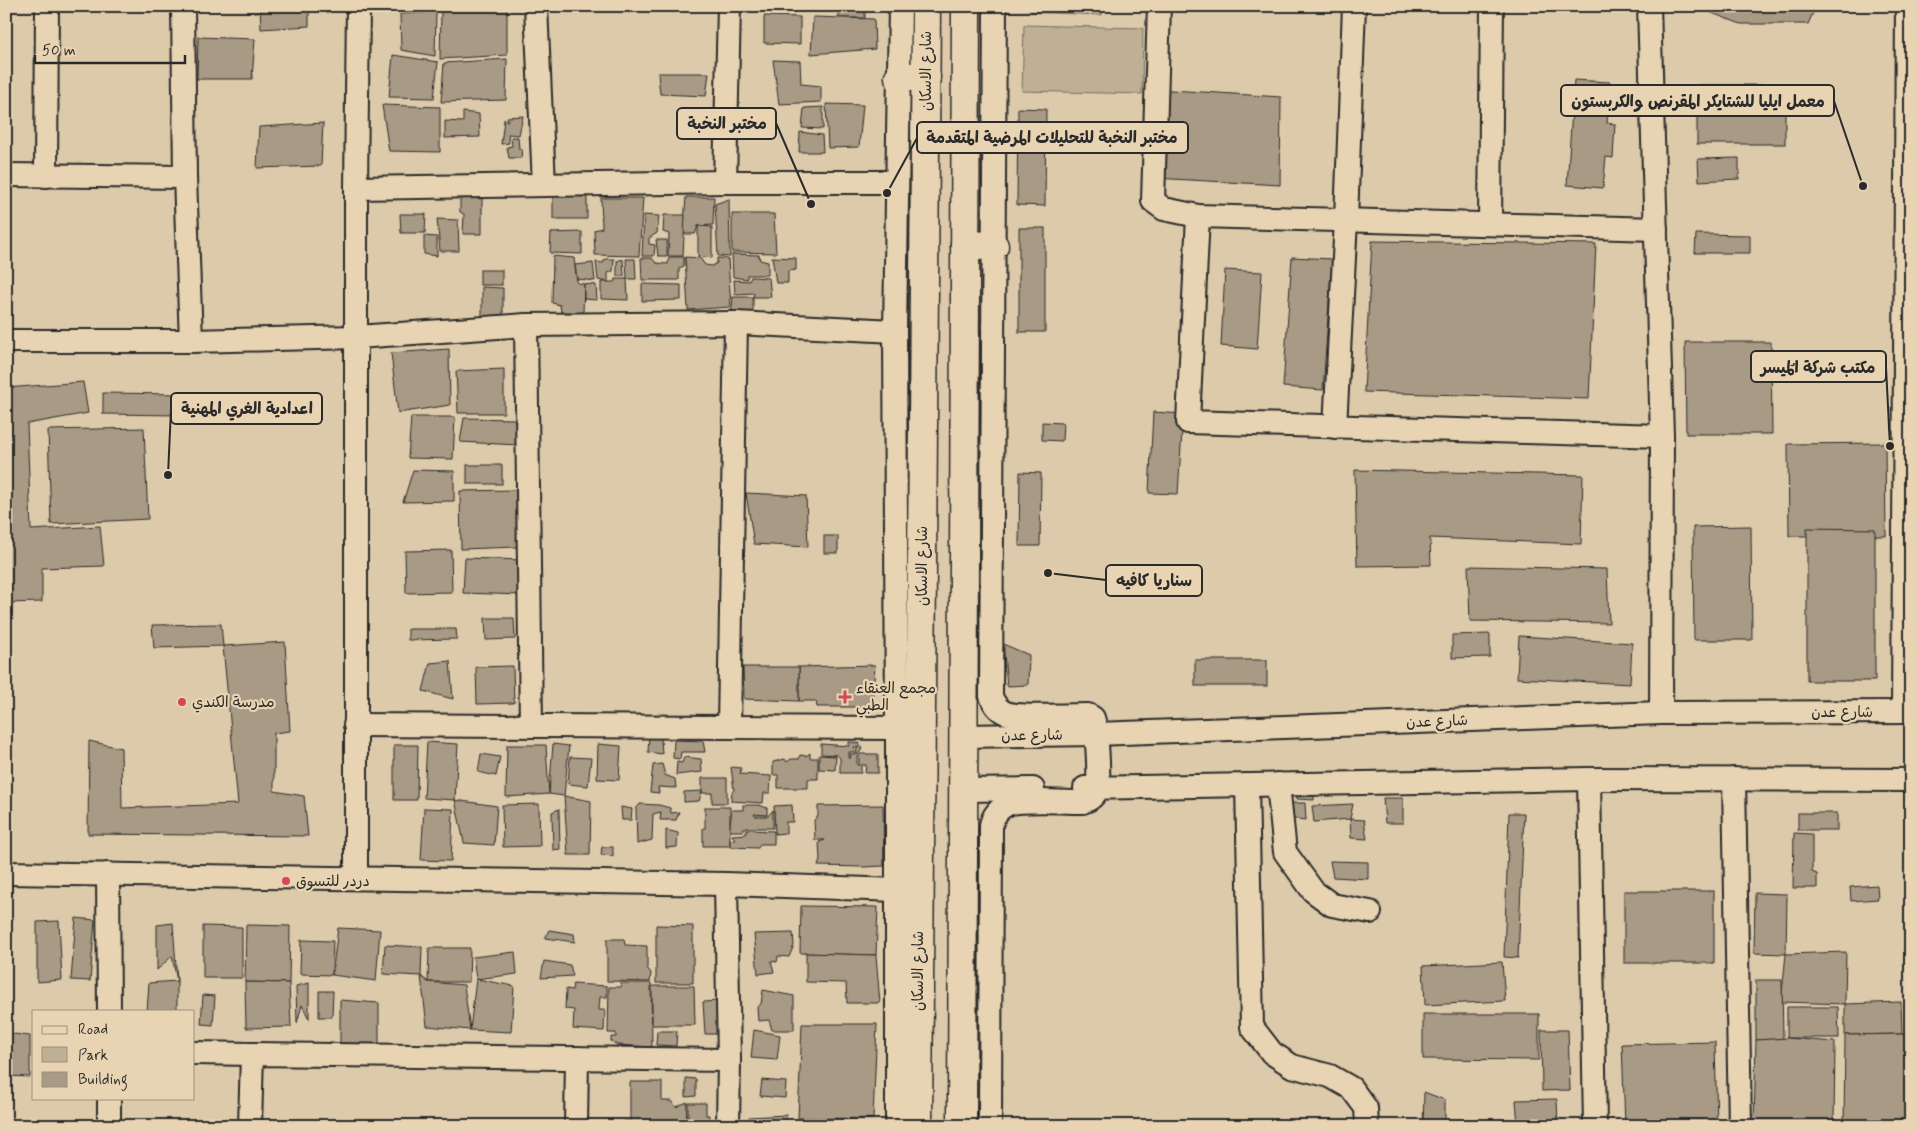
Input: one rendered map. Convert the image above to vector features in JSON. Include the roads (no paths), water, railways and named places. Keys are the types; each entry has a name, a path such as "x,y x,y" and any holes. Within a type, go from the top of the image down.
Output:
{"main road":[{"name":"شارع الاسكان","path":"918,1126 907,999 905,741 912,77 926,6"},
{"path":"962,1126 966,6"},
{"path":"965,246 994,246"}],"street":[{"path":"46,176 47,6"},
{"path":"183,6 185,177 191,340"},
{"path":"356,878 356,188 358,6"},
{"path":"536,6 544,185"},
{"path":"726,182 728,6"},
{"path":"896,1126 907,999 897,890 905,741 894,331 896,182 912,77 900,6"},
{"path":"990,1126 991,834 993,819 1001,808 1016,802 1083,802 1092,798 1098,788 1095,721 1088,715 1012,715 1000,710 994,704 991,696 995,6"},
{"path":"1159,6 1154,201 1164,209 1198,216 1656,229"},
{"path":"1334,427 1346,220 1354,6"},
{"path":"1490,224 1492,6"},
{"path":"1649,6 1662,436 1661,713"},
{"path":"1907,712 1908,6"},
{"path":"6,175 185,177"},
{"path":"356,188 726,182 896,182"},
{"path":"1198,216 1188,422 1662,436"},
{"path":"6,341 357,337 526,325 736,323 894,331"},
{"path":"729,726 736,323"},
{"path":"526,325 531,726"},
{"name":"شارع عدن","path":"964,736 1096,734 1661,713 1907,712"},
{"path":"355,725 729,726 905,741"},
{"path":"964,790 1589,779 1911,780"},
{"path":"1589,779 1595,1126"},
{"path":"1734,779 1740,1126"},
{"path":"1278,784 1284,852 1314,891 1332,905 1370,912"},
{"path":"1247,785 1252,1027 1272,1053 1292,1066 1330,1076 1351,1088 1366,1108 1367,1126"},
{"path":"6,873 726,884 897,890"},
{"path":"108,874 109,1010"},
{"path":"726,884 729,1060 728,1126"},
{"path":"195,1053 729,1060"},
{"path":"250,1126 252,1054"},
{"path":"576,1126 577,1058"},
{"path":"109,1100 109,1126"}],"place":[{"name":"معمل ايليا للشتايكر المقرنص والكربستون","path":"1863,186"},
{"name":"مختبر النخبة للتحليلات المرضية المتقدمة","path":"887,193"},
{"name":"مختبر النخبة","path":"811,204"},
{"name":"مكتب شركة المُيسر","path":"1890,446"},
{"name":"اعدادية الغري المهنية","path":"168,475"},
{"name":"سناريا كافيه","path":"1048,573"},
{"name":"مجمع العنقاء الطبي","path":"845,697"},
{"name":"مدرسة الكندي","path":"182,702"},
{"name":"دردر للتسوق","path":"286,881"}]}
